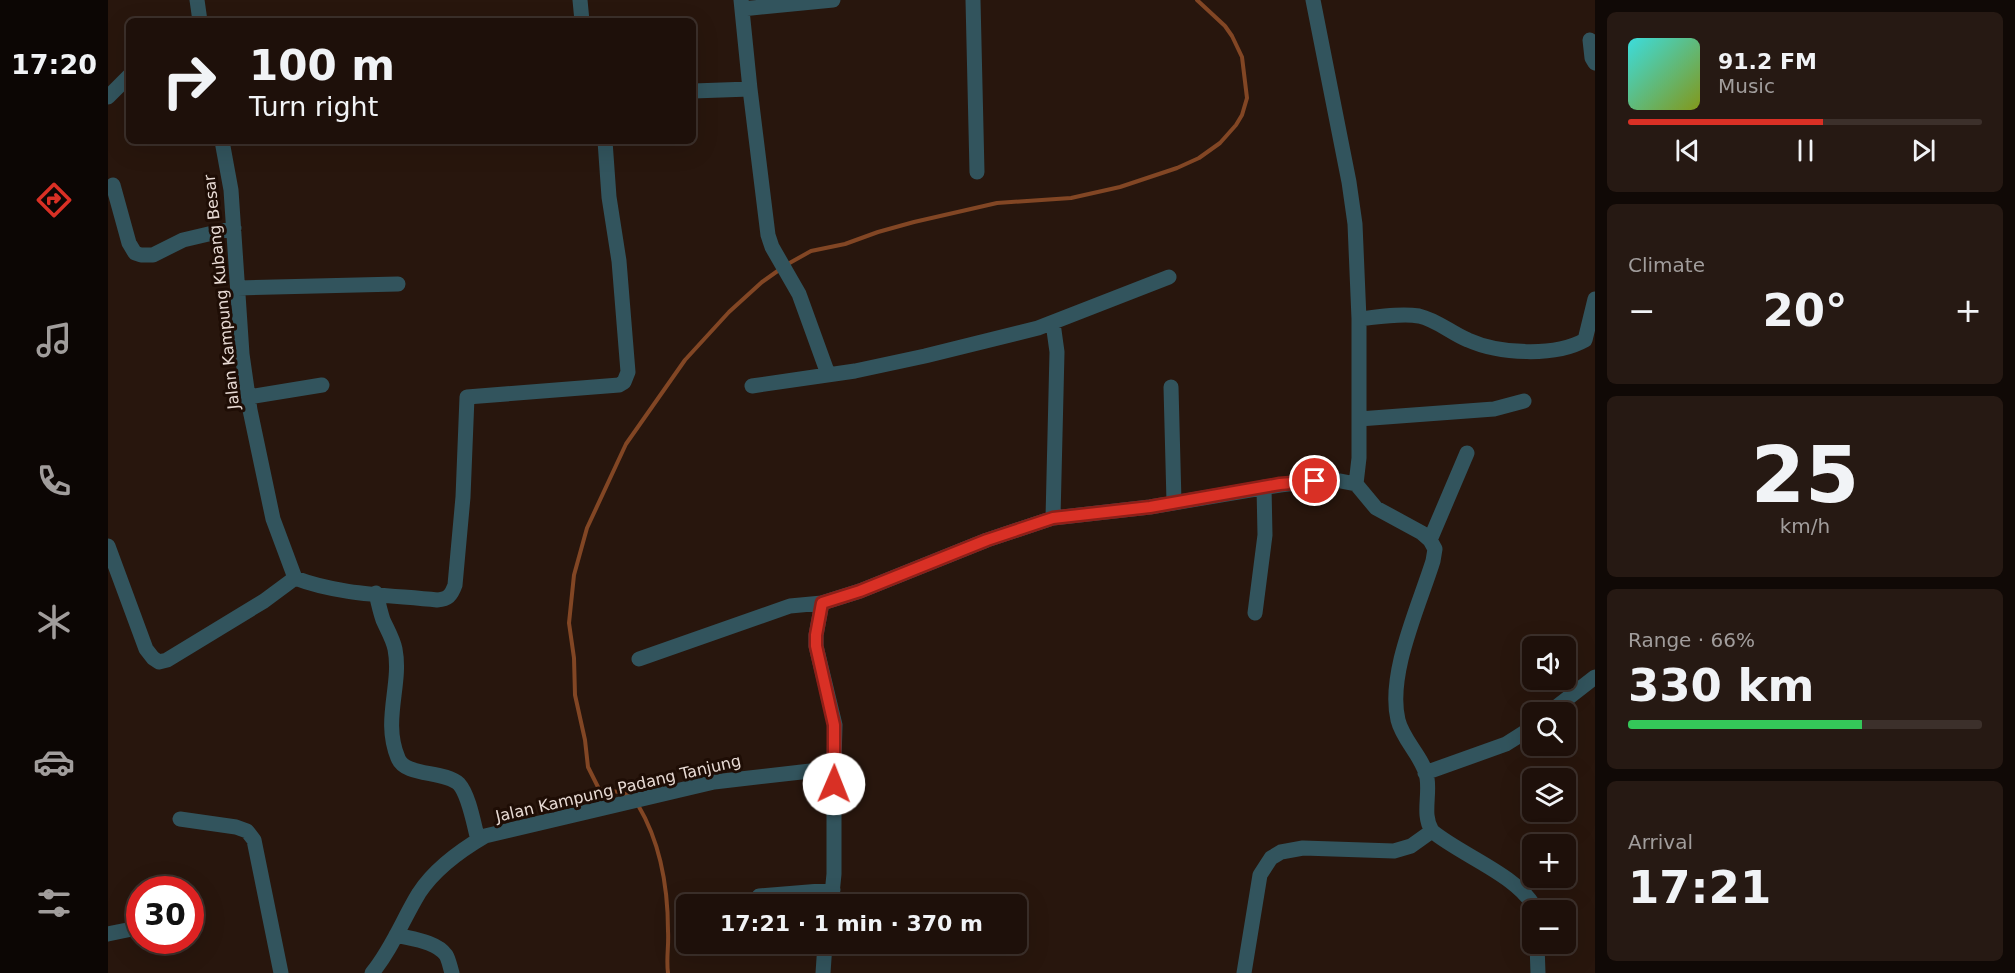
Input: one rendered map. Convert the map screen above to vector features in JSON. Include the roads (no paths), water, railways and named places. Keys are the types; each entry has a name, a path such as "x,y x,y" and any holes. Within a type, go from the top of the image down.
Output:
{"street":[{"path":"197,0 200,18"},
{"path":"580,0 582,18"},
{"path":"828,374 799,294 768,235 742,5 833,0"},
{"path":"974,0 977,172"},
{"path":"1313,0 1353,202 1359,319 1359,453 1356,484"},
{"path":"1590,40 1592,58 1595,63"},
{"path":"108,97 126,79"},
{"path":"696,91 750,89"},
{"name":"Jalan Kampung Kubang Besar","path":"223,144 231,190 242,354 248,397 273,519 295,578"},
{"path":"108,546 146,649 159,662 167,660 239,616 295,578 325,587 437,600 446,599 452,594 455,585 463,497 467,397 619,385 627,377 619,261 609,197 604,144"},
{"path":"112,185 129,243 135,253 153,255 183,240 234,228"},
{"path":"752,386 855,371 925,356 1053,323 1169,277"},
{"path":"238,288 398,284"},
{"path":"1359,319 1421,316 1477,344 1508,350 1556,349 1574,346 1585,340 1595,299"},
{"path":"1053,323 1057,352 1053,518"},
{"path":"248,397 322,385"},
{"path":"1171,387 1174,502"},
{"path":"1359,419 1494,409 1524,400"},
{"path":"1330,479 1351,465 1359,453"},
{"path":"1430,540 1467,453"},
{"path":"639,659 790,606 822,603 860,591 987,540 1053,518 1150,507 1264,487 1330,479 1356,484 1376,508 1422,533 1435,549 1400,663 1395,693 1402,732 1427,777 1427,822 1432,831 1511,883 1530,900"},
{"path":"1255,613 1265,535 1264,487"},
{"path":"376,593 382,617 395,649 396,668 390,725 398,761 407,768 448,778 458,784 464,792 478,840"},
{"path":"822,603 816,646 834,725 832,894"},
{"path":"1564,702 1595,677"},
{"path":"1425,773 1506,744 1522,734"},
{"name":"Jalan Kampung Padang Tanjung","path":"372,973 432,877 485,836 714,782 819,770 834,762"},
{"path":"180,819 236,826 247,831 254,840 281,973"},
{"path":"1244,973 1260,875 1271,858 1281,852 1303,848 1394,851 1410,846 1432,831"},
{"path":"108,934 126,930"},
{"path":"396,935 442,950 447,956 452,973"},
{"path":"823,973 824,954"},
{"path":"1537,954 1538,973"}],"waterway":[{"path":"786,265 811,251 845,244 914,222 997,203 1071,198 1120,187 1177,168 1199,158 1220,143 1236,125 1247,98 1242,57 1232,36 1225,26 1197,0"},
{"path":"631,797 620,792 599,789 588,767 585,740 575,695 574,658 569,623 574,575 587,528 626,444 685,360 729,312 779,270"},
{"path":"638,805 652,834 664,882 668,915 668,973"}]}
